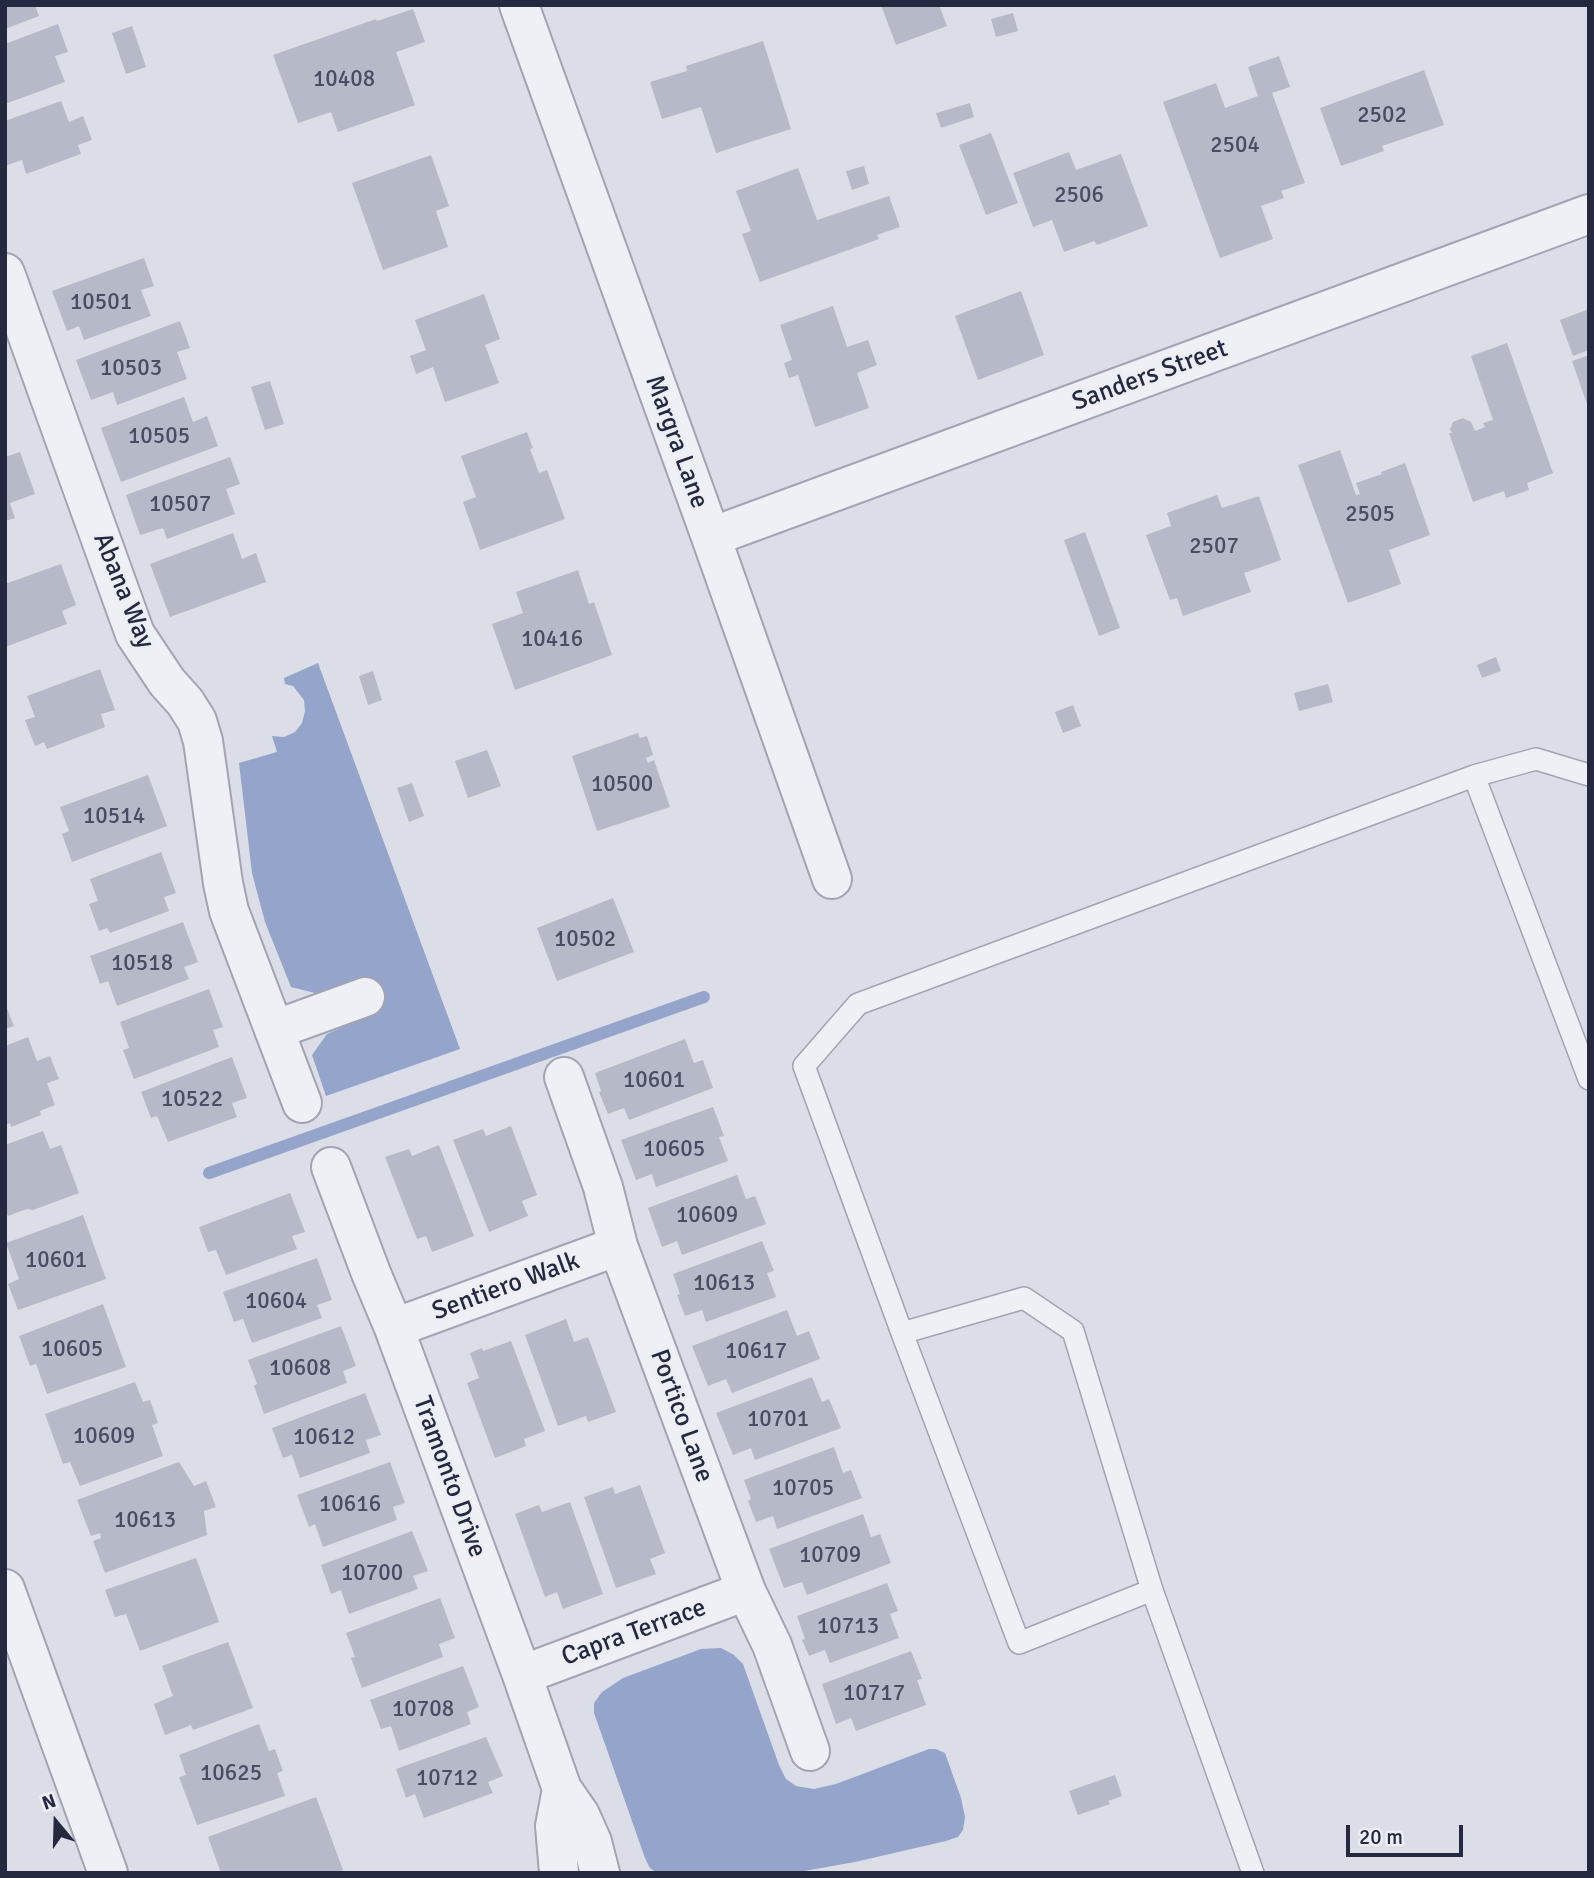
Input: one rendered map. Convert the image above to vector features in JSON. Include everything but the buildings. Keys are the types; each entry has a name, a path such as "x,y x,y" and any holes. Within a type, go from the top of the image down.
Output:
{"street":[{"name":"Margra Lane","path":"519,5 831,879"},
{"name":"Sanders Street","path":"710,537 1589,214"},
{"name":"Abana Way","path":"5,272 135,634 197,721 203,741 229,911 302,1103"},
{"path":"274,1030 365,997"},
{"name":"Portico Lane","path":"564,1077 603,1187 618,1246 746,1591 772,1645 810,1751"},
{"name":"Tramonto Drive","path":"331,1167 394,1328 562,1789 580,1815 592,1842 600,1873"},
{"name":"Sentiero Walk","path":"394,1328 618,1246"},
{"path":"5,1588 108,1873"},
{"name":"Capra Terrace","path":"522,1675 746,1591"},
{"path":"559,1873 555,1826 562,1789"}],"lane":[{"path":"1152,1590 1019,1643 804,1066 858,1004 1474,776 1536,759 1589,775"},
{"path":"1474,776 1589,1079"},
{"path":"902,1333 1024,1298 1073,1331 1152,1590 1253,1873"}],"water":[{"path":"318,663 460,1049 326,1096 312,1055 327,1034 372,1014 360,978 315,993 291,987 265,922 252,873 239,763 277,752 272,736 284,737 295,732 302,723 304,700 293,686 285,684 284,678"},
{"path":"721,1648 743,1664 786,1779 796,1786 814,1789 836,1784 929,1749 936,1749 945,1753 961,1798 965,1817 963,1830 958,1837 855,1862 793,1873 657,1873 650,1868 594,1713 594,1703 602,1692 623,1678 701,1649"}],"waterway":[{"path":"209,1173 704,997"}]}
